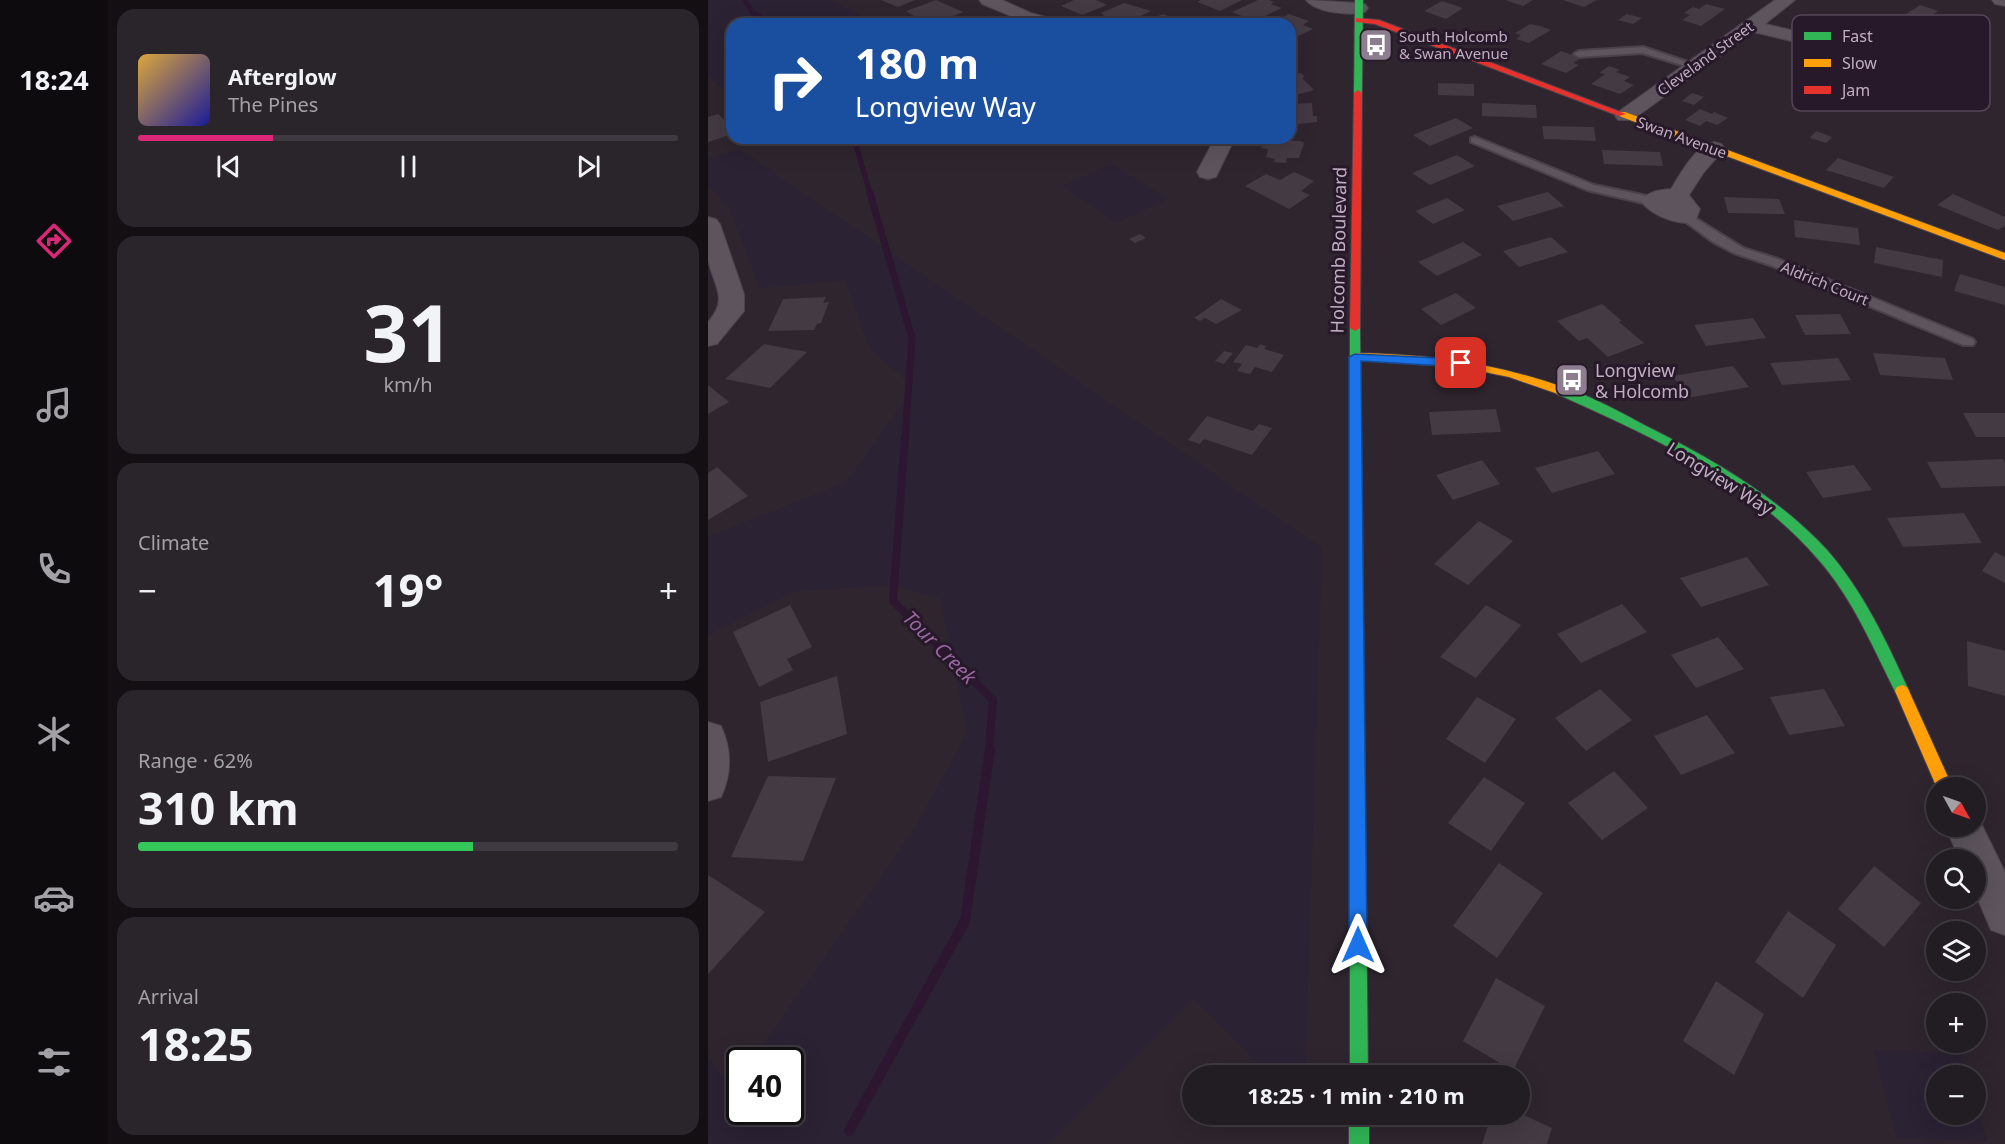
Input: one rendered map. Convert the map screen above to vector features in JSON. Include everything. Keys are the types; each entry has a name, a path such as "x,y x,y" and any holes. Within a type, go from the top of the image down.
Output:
{"street":[{"path":"988,0 1030,18"},
{"name":"Swan Avenue","path":"1315,0 1332,6 1359,9 1376,22 2005,257"},
{"name":"Cleveland Street","path":"1625,116 1786,0"},
{"name":"Holcomb Boulevard","path":"1359,9 1355,357 1359,1065"},
{"path":"1750,26 1792,36"},
{"path":"1208,172 1222,144"},
{"path":"1678,195 1695,168 1714,148"},
{"name":"Aldrich Court","path":"1678,195 1689,209 1687,217 1657,206 1652,201 1659,197 1678,195"},
{"path":"708,224 732,294 731,310 708,338"},
{"name":"Longview Way","path":"1355,357 1427,360 1486,366 1540,382 1675,448 1762,502 1805,536 1839,575 1865,614 1940,777"},
{"path":"708,737 711,773 708,785"},
{"path":"1969,837 2005,916"},
{"path":"1359,1125 1359,1144"}],"lane":[{"path":"1579,54 1643,50 1695,66"},
{"name":"Aldrich Court","path":"1475,140 1591,188 1652,201"},
{"name":"Aldrich Court","path":"1687,217 1714,239 1732,249 1774,262 1968,342"}],"shaded area":[{"path":"708,0 830,0 867,18 726,18 726,92 708,75"},
{"path":"739,149 1322,548 1305,1065 1260,1065 1194,998 1048,1144 708,1144 708,1057 726,1083 726,1125 804,1125 804,1047 762,1047 915,828 967,733 940,598 891,585 796,591 708,635 708,537 847,482 914,387 870,349 845,280 760,288 730,209 708,185 708,159"},
{"path":"1112,164 1167,199 1116,223 1062,186"},
{"path":"1874,1050 1960,1054 1964,1065 1926,1065 1926,1125 1982,1125 1987,1141 1897,1138"}],"building":[{"path":"881,0 915,0 898,7"},
{"path":"936,0 963,12 948,18 917,18 906,11"},
{"path":"1074,0 1096,0 1107,5 1082,15 1061,6"},
{"path":"1201,0 1242,0 1220,11 1197,2"},
{"path":"1258,0 1269,0 1274,2 1271,4 1282,8 1260,18 1247,18 1232,12"},
{"path":"1505,0 1533,0 1523,6"},
{"path":"1563,0 1597,0 1584,7"},
{"path":"1442,1 1463,8 1446,19 1424,11"},
{"path":"1124,3 1151,11 1136,18 1098,18 1104,15 1101,13"},
{"path":"1706,4 1725,9 1701,26 1682,20 1690,15 1684,13 1693,7 1699,9"},
{"path":"1920,5 1938,11 1932,15 1905,15"},
{"path":"1163,14 1173,18 1153,18"},
{"path":"1289,14 1309,21 1303,25 1313,29 1298,36 1296,35 1296,18 1281,18"},
{"path":"1627,14 1642,18 1633,24 1618,20"},
{"path":"1530,24 1551,30 1529,43 1516,39 1521,35 1515,33"},
{"path":"1561,51 1581,58 1573,63 1579,65 1566,73 1541,64"},
{"path":"1609,66 1620,70 1616,72 1630,77 1624,81 1634,85 1620,94 1591,84 1605,74 1599,73"},
{"path":"1301,73 1305,77 1302,78 1314,90 1296,95 1296,74"},
{"path":"1438,83 1474,84 1474,96 1438,95"},
{"path":"1692,93 1704,97 1694,105 1682,101"},
{"path":"1312,103 1313,116 1317,116 1317,122 1296,124 1296,104"},
{"path":"1482,103 1536,105 1537,118 1482,116"},
{"path":"1700,109 1728,118 1717,125 1706,121 1700,126 1685,120"},
{"path":"718,114 726,121 726,136 708,142 708,117"},
{"path":"1456,118 1473,128 1430,146 1413,135"},
{"path":"1542,126 1594,127 1596,141 1544,139"},
{"path":"1816,131 1832,137 1826,143 1810,138"},
{"path":"1296,141 1304,143 1299,158 1287,158 1286,163 1274,162 1275,159 1266,157 1268,149 1261,148 1262,144 1296,144"},
{"path":"1602,150 1660,152 1663,166 1604,164"},
{"path":"1457,155 1475,166 1430,185 1412,173"},
{"path":"1838,158 1894,177 1884,188 1826,170"},
{"path":"1294,172 1314,181 1301,191 1310,195 1289,209 1245,186 1266,174 1280,180"},
{"path":"1548,192 1564,206 1513,221 1497,206"},
{"path":"1953,194 2005,217 2005,226 1998,230 1937,205"},
{"path":"1724,197 1779,199 1785,214 1728,213"},
{"path":"1447,198 1465,210 1433,224 1415,211"},
{"path":"1794,220 1858,228 1860,245 1795,237"},
{"path":"1140,234 1146,238 1135,243 1129,239"},
{"path":"1551,237 1568,252 1519,267 1503,251"},
{"path":"1463,242 1482,255 1437,276 1418,262"},
{"path":"1876,247 1943,260 1942,277 1874,263"},
{"path":"1960,274 2005,287 2005,305 1954,291"},
{"path":"1456,293 1476,308 1441,325 1421,309"},
{"path":"826,297 823,303 829,302 821,323 817,324 814,330 768,331 783,299"},
{"path":"1221,299 1242,310 1216,324 1205,318 1200,321 1194,318"},
{"path":"1602,304 1644,343 1608,357 1587,338 1579,341 1557,321"},
{"path":"1840,314 1851,334 1805,335 1795,315"},
{"path":"1753,318 1766,338 1706,346 1694,325"},
{"path":"764,344 807,352 770,388 725,379"},
{"path":"1260,344 1266,346 1264,349 1284,355 1272,372 1255,367 1250,374 1237,371 1242,364 1233,362 1246,345 1257,348"},
{"path":"1224,351 1233,353 1224,364 1215,361"},
{"path":"1873,353 1945,358 1953,380 1880,375"},
{"path":"1838,358 1851,380 1782,385 1770,363"},
{"path":"1733,366 1749,387 1687,398 1673,376"},
{"path":"708,385 729,402 708,414"},
{"path":"1496,409 1501,432 1432,435 1429,412"},
{"path":"1963,413 2005,413 2005,437 1976,437"},
{"path":"1207,416 1253,431 1259,424 1272,428 1252,455 1204,439 1200,444 1188,440"},
{"path":"1598,451 1615,474 1552,493 1535,468"},
{"path":"2003,459 2005,486 1941,488 1927,462"},
{"path":"1482,460 1500,484 1453,500 1436,475"},
{"path":"1854,465 1872,490 1823,498 1806,472"},
{"path":"717,467 748,496 708,520 708,473"},
{"path":"1964,513 1982,543 1903,547 1887,518"},
{"path":"1479,521 1513,541 1468,585 1434,564"},
{"path":"1995,552 2005,557 2005,583 1982,571"},
{"path":"1747,557 1769,585 1701,607 1680,578"},
{"path":"1622,604 1647,632 1581,663 1557,634"},
{"path":"790,605 812,647 787,659 793,670 759,687 733,632"},
{"path":"1486,605 1521,625 1476,678 1440,657"},
{"path":"1718,637 1744,669 1696,688 1671,655"},
{"path":"1967,641 2005,651 2005,696 1968,686"},
{"path":"837,676 847,734 768,762 760,702"},
{"path":"1600,689 1632,720 1586,751 1555,718"},
{"path":"1824,689 1845,726 1789,735 1770,697"},
{"path":"1477,697 1516,719 1485,763 1446,739"},
{"path":"1707,715 1735,753 1681,775 1654,736"},
{"path":"1614,771 1648,808 1602,840 1568,803"},
{"path":"768,776 836,778 803,861 731,857"},
{"path":"1484,777 1525,803 1491,851 1448,823"},
{"path":"1499,863 1543,893 1497,958 1453,926"},
{"path":"1874,866 1921,903 1884,947 1838,909"},
{"path":"708,875 765,912 708,974"},
{"path":"1788,911 1836,945 1803,998 1755,962"},
{"path":"1496,978 1545,1006 1516,1065 1503,1065 1463,1041"},
{"path":"1716,981 1764,1014 1734,1075 1683,1041"},
{"path":"1530,1118 1552,1128 1547,1144 1482,1144 1488,1125 1530,1125"}],"waterway":[{"name":"Tour Creek","path":"745,0 752,12 762,18"},
{"name":"Tour Creek","path":"856,144 870,194"},
{"name":"Tour Creek","path":"870,193 912,338 905,439"},
{"name":"Tour Creek","path":"905,438 893,601 993,700 989,750"},
{"name":"Tour Creek","path":"849,1131 965,921 990,749"}],"traffic: fast":[{"path":"1358,93 1359,0"},
{"path":"1355,328 1359,1065"},
{"path":"1561,391 1664,440 1700,461 1768,505 1797,529 1822,554 1857,603 1902,691"},
{"path":"1359,1125 1359,1144"}],"traffic: slow":[{"path":"1622,114 2005,257"},
{"path":"1355,357 1434,360 1485,368 1561,391"},
{"path":"1902,691 1940,777"}],"traffic: jam":[{"path":"1359,20 1376,22 1622,114"},
{"path":"1355,328 1358,93"}],"place":[{"name":"South Holcomb & Swan Avenue","path":"1376,45"},
{"name":"Longview & Holcomb","path":"1572,380"}],"route":[{"path":"1358,945 1355,357 1461,363"}]}
